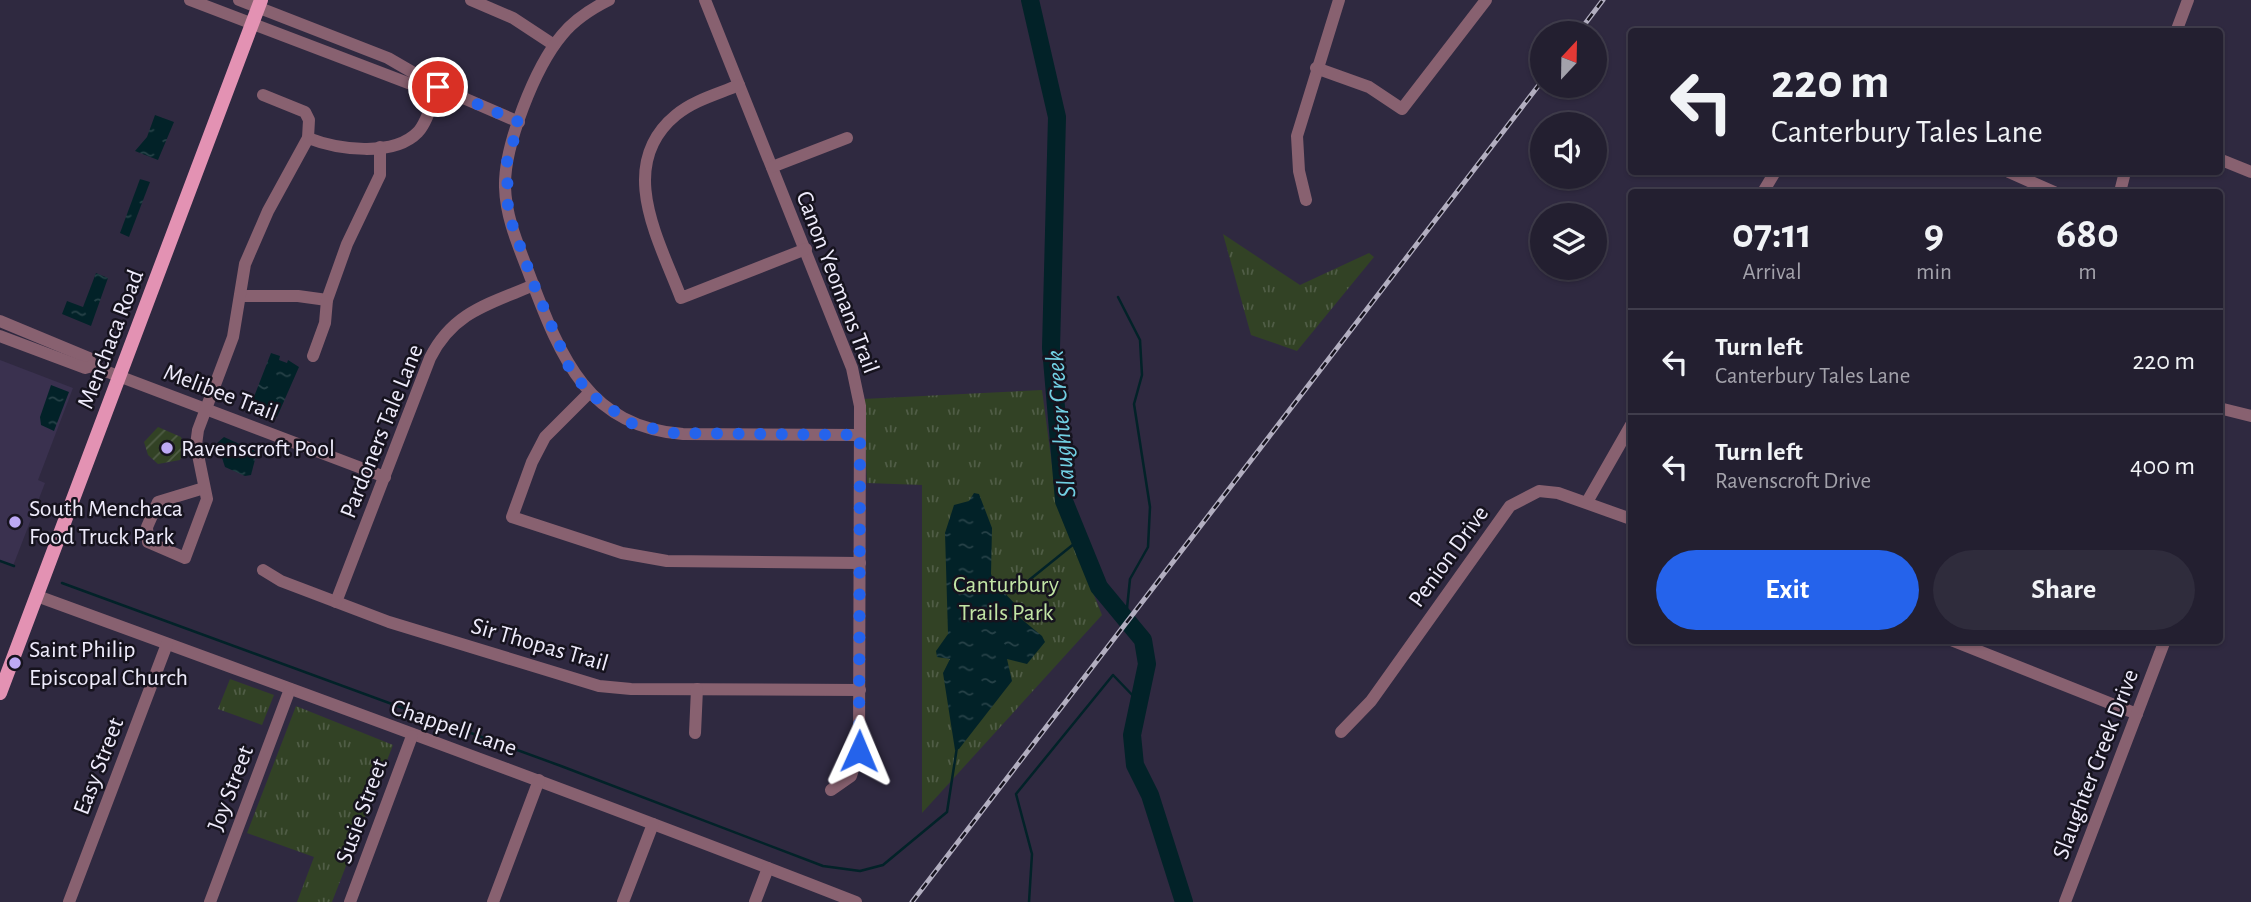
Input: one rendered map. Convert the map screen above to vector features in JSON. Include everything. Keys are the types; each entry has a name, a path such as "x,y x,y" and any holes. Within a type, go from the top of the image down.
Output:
{"main road":[{"name":"Menchaca Road","path":"0,694 5,667 37,596 259,4"}],"street":[{"path":"190,0 408,83 438,87"},
{"path":"239,0 259,4 388,58 438,87 519,122"},
{"path":"471,0 513,18 554,45"},
{"path":"609,0 576,21 554,45 519,122 507,162 505,188 512,229 569,367 589,393 631,423 670,433 860,435"},
{"name":"Canon Yeomans Trail","path":"705,0 852,368 860,406 860,690 857,762 846,782 831,789"},
{"path":"1306,200 1299,171 1297,136 1339,0"},
{"path":"1316,68 1369,87 1402,109 1486,0"},
{"path":"2178,28 2188,0"},
{"path":"739,85 697,102 676,114 656,138 645,163 645,198 681,298 806,249"},
{"path":"307,138 347,149 380,147 406,140 419,131 438,87"},
{"path":"204,488 158,502 147,527 148,542 185,558 205,505 204,488 195,438 233,337 245,264 261,226 307,138 309,120 305,112 263,95"},
{"path":"772,167 847,138"},
{"path":"313,356 325,323 327,300 351,235 380,175 383,164 380,147"},
{"path":"2223,161 2251,172"},
{"path":"2016,175 2047,189"},
{"name":"Pardoners Tale Lane","path":"336,602 442,337 458,320 534,285"},
{"path":"240,296 298,296 327,300"},
{"path":"0,321 89,358 92,366 85,368 0,336"},
{"name":"Melibee Trail","path":"92,366 385,477"},
{"path":"589,393 545,437 532,462 512,517 622,553 667,561 860,563"},
{"path":"2223,409 2251,416"},
{"path":"1587,502 1628,430"},
{"name":"Penion Drive","path":"1341,732 1371,701 1510,506 1539,491 1558,492 1628,518"},
{"name":"Sir Thopas Trail","path":"263,570 281,581 336,602 599,686 860,690"},
{"name":"Chappell Lane","path":"37,596 412,736 539,780 856,902"},
{"name":"Easy Street","path":"68,902 167,644"},
{"path":"1961,644 2137,714"},
{"name":"Slaughter Creek Drive","path":"2065,902 2163,644"},
{"path":"695,733 697,689"},
{"name":"Joy Street","path":"210,902 290,690"},
{"name":"Susie Street","path":"350,902 412,736"},
{"path":"493,902 539,780"},
{"path":"624,902 653,824"},
{"path":"755,902 768,868"}],"shaded area":[{"path":"0,360 73,388 38,480 45,483 13,566 0,561"}],"green space":[{"path":"1223,234 1300,285 1369,253 1374,257 1297,351 1251,335"},
{"name":"Canturbury Trails Park","path":"1042,390 1057,503 1102,615 922,813 922,485 867,483 863,399"},
{"path":"158,427 181,437 185,449 180,460 158,464 148,455 144,442"},
{"path":"230,679 274,695 262,725 218,709"},
{"path":"296,706 393,745 332,902 297,902 314,857 247,833"}],"water":[{"path":"155,115 174,122 158,160 135,151 147,137"},
{"path":"140,179 150,182 129,237 120,233"},
{"path":"96,273 108,278 91,326 62,314 67,301 83,307"},
{"path":"271,353 280,356 279,360 287,363 288,360 299,367 277,417 250,407"},
{"path":"51,385 69,392 54,431 41,425 40,417"},
{"path":"224,437 257,452 251,475 245,476 225,467 217,443"},
{"path":"974,493 979,494 992,528 991,574 994,582 1020,609 1019,617 1042,636 1045,642 1027,664 1007,659 1012,681 959,749 955,750 943,673 950,659 937,657 936,651 948,634 945,533 954,505 969,501"}],"waterway":[{"name":"Slaughter Creek","path":"1030,0 1057,117 1051,348 1064,501 1099,587 1143,640 1147,664 1132,735 1135,765 1150,795 1184,902"},
{"path":"1118,297 1140,340 1142,375 1134,404 1150,507 1148,547 1130,579 1126,618"},
{"path":"1013,593 1080,539"},
{"path":"0,561 14,566"},
{"path":"62,583 561,766 823,866 860,871 883,865 947,812 957,747"},
{"path":"1029,902 1032,854 1016,794 1113,675 1139,702"}],"railway":[{"path":"1587,21 1603,0"},
{"path":"912,902 1530,97"}],"place":[{"name":"Ravenscroft Pool","path":"167,448"},
{"name":"South Menchaca Food Truck Park","path":"15,522"},
{"name":"Saint Philip Episcopal Church","path":"15,663"}],"route":[{"path":"438,87 519,122 505,174 512,229 569,367 601,404 631,423 670,433 860,435 859,751"}]}
